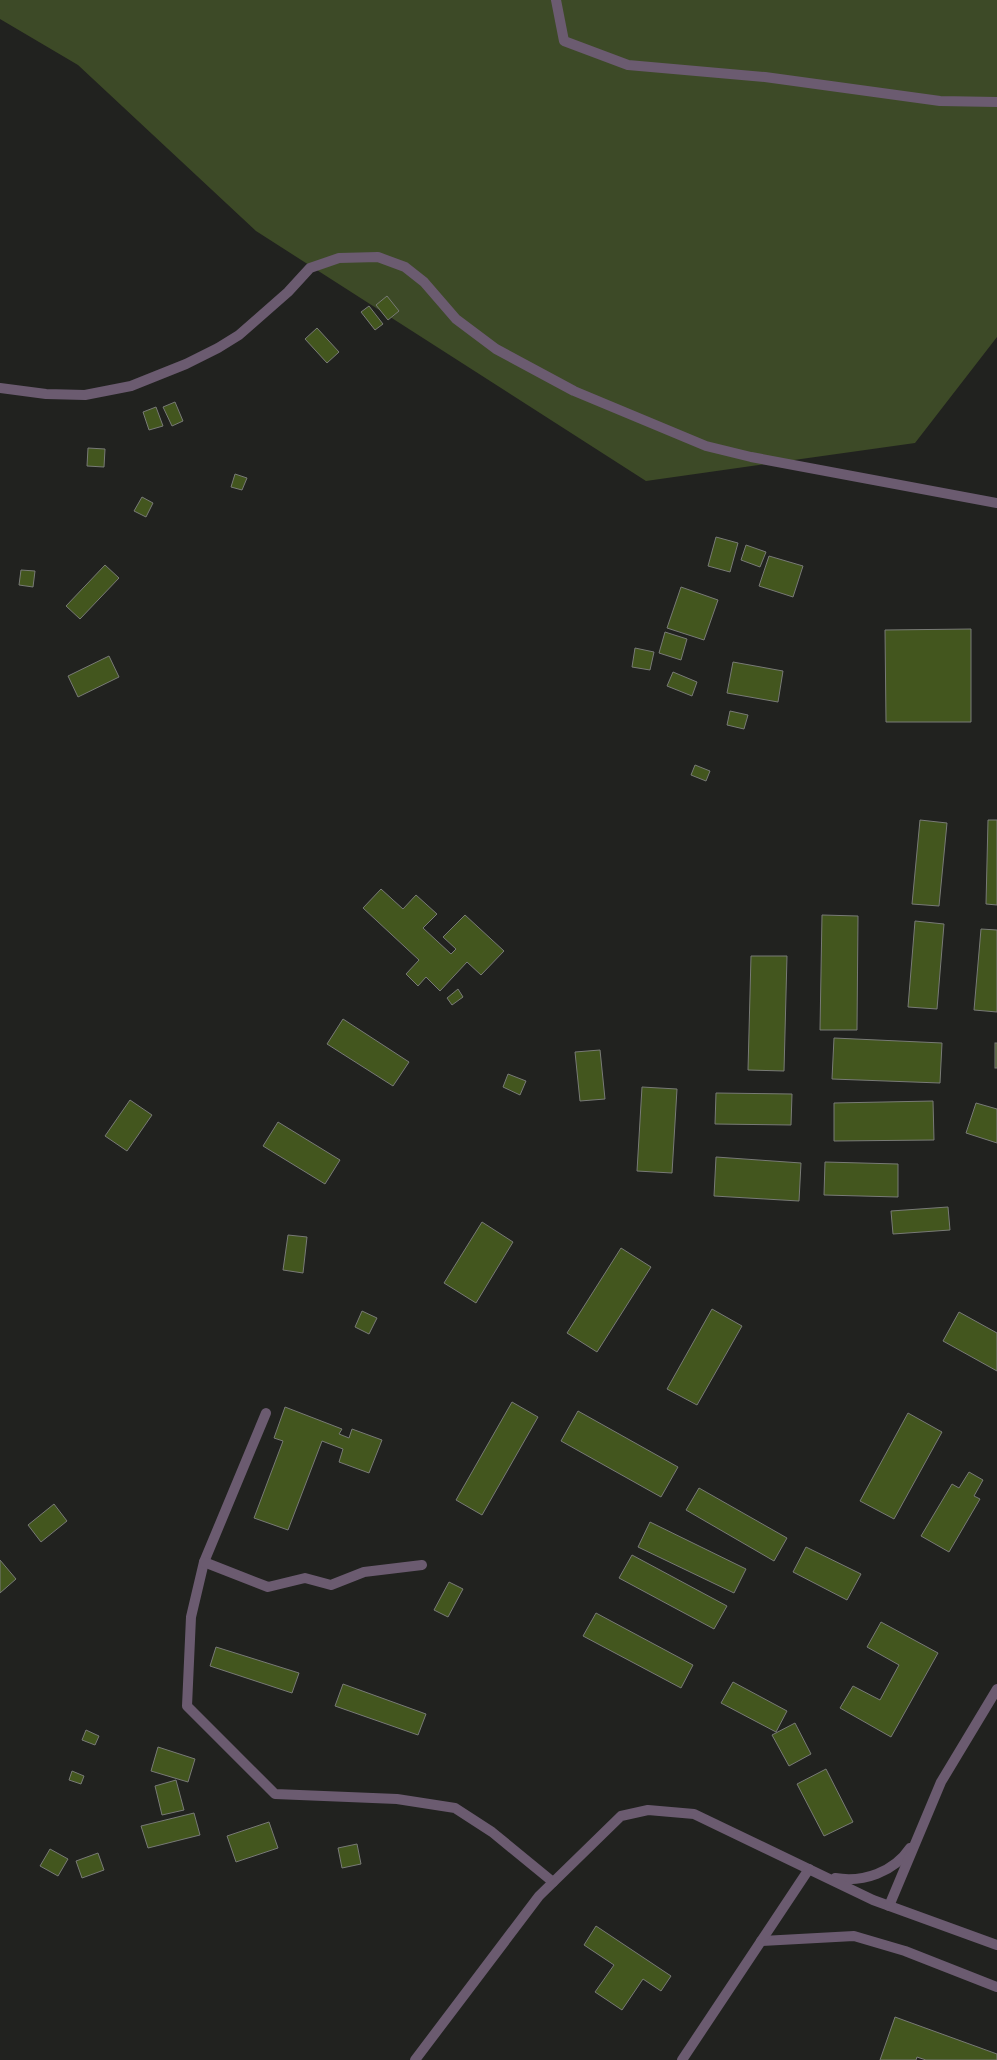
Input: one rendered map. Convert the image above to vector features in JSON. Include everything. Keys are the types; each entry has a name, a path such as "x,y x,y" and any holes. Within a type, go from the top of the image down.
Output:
{"street":[{"path":"556,0 564,41 628,65 765,77 940,101 997,102"},
{"path":"0,388 46,394 85,395 131,386 186,364 218,348 239,335 288,292 310,268 338,258 378,257 405,267 424,282 456,319 496,349 574,391 706,446 751,457 997,503"},
{"path":"266,1413 204,1562 191,1617 187,1706 275,1794 397,1799 455,1808 492,1832 554,1882"},
{"path":"204,1562 268,1587 305,1578 331,1585 364,1572 422,1565"},
{"path":"889,1906 941,1782 997,1689"},
{"path":"415,2060 539,1896 621,1816 648,1810 694,1814 873,1900 997,1945"},
{"path":"823,1876 846,1880 868,1877 889,1868 906,1854 919,1835"},
{"path":"682,2060 809,1869"},
{"path":"761,1942 854,1936 905,1951 997,1987"}],"green space":[{"path":"0,0 997,0 997,337 915,443 646,481 256,231 78,65 0,19"}],"building":[{"path":"387,296 399,311 388,320 376,305"},
{"path":"369,306 383,324 375,330 361,312"},
{"path":"317,328 339,352 327,363 305,339"},
{"path":"175,402 183,421 172,426 163,407"},
{"path":"156,407 163,426 149,430 143,412"},
{"path":"88,448 105,449 104,467 87,466"},
{"path":"235,474 247,478 242,490 231,487"},
{"path":"142,497 153,503 146,517 134,511"},
{"path":"716,537 738,543 730,572 708,566"},
{"path":"746,545 766,552 760,567 741,560"},
{"path":"769,556 803,566 793,597 759,586"},
{"path":"105,565 119,578 80,619 66,606"},
{"path":"21,570 35,571 33,587 19,585"},
{"path":"681,587 718,600 704,640 667,628"},
{"path":"971,629 971,722 886,722 885,630"},
{"path":"665,632 687,639 681,660 659,653"},
{"path":"635,648 654,652 650,670 632,667"},
{"path":"109,656 119,677 78,697 68,676"},
{"path":"733,662 783,671 778,702 727,693"},
{"path":"673,672 697,682 692,696 667,686"},
{"path":"730,711 748,715 744,729 727,725"},
{"path":"695,765 710,771 706,781 691,775"},
{"path":"920,820 947,823 939,906 912,904"},
{"path":"988,820 997,820 997,905 986,904"},
{"path":"381,889 403,909 416,895 437,914 423,928 451,954 456,949 443,937 465,915 504,951 481,975 467,962 440,991 426,977 418,986 406,974 419,960 363,908"},
{"path":"822,915 858,916 857,1030 820,1030"},
{"path":"915,921 944,924 937,1009 908,1007"},
{"path":"981,929 997,930 997,1012 974,1010"},
{"path":"751,956 787,956 784,1071 748,1070"},
{"path":"458,989 463,997 452,1005 447,998"},
{"path":"343,1019 409,1062 393,1086 327,1044"},
{"path":"834,1038 942,1043 940,1083 832,1079"},
{"path":"995,1043 997,1043 997,1068 995,1068"},
{"path":"600,1050 605,1099 580,1101 575,1052"},
{"path":"508,1074 526,1081 520,1095 503,1087"},
{"path":"642,1087 677,1089 672,1173 637,1171"},
{"path":"716,1093 792,1094 791,1125 715,1124"},
{"path":"130,1100 152,1115 127,1151 105,1136"},
{"path":"933,1101 934,1140 834,1141 834,1103"},
{"path":"976,1103 997,1109 997,1143 966,1133"},
{"path":"278,1122 340,1160 325,1184 263,1146"},
{"path":"716,1157 801,1163 799,1201 714,1196"},
{"path":"825,1162 898,1164 898,1197 824,1195"},
{"path":"948,1207 950,1230 893,1234 891,1211"},
{"path":"482,1222 513,1242 476,1303 444,1283"},
{"path":"288,1235 307,1237 303,1273 283,1270"},
{"path":"621,1248 651,1267 597,1352 567,1333"},
{"path":"712,1309 742,1326 697,1405 667,1389"},
{"path":"362,1311 377,1318 369,1334 355,1327"},
{"path":"959,1312 997,1333 997,1371 943,1341"},
{"path":"512,1402 538,1417 482,1515 456,1500"},
{"path":"285,1407 342,1429 339,1434 349,1438 352,1429 382,1440 369,1473 339,1462 343,1449 322,1441 288,1530 254,1518 283,1441 274,1438"},
{"path":"578,1411 678,1467 661,1497 561,1441"},
{"path":"908,1413 942,1432 894,1519 860,1501"},
{"path":"969,1472 983,1480 974,1496 980,1499 949,1552 921,1536 952,1484 959,1488"},
{"path":"699,1488 787,1538 774,1561 686,1510"},
{"path":"54,1504 67,1521 41,1542 28,1525"},
{"path":"650,1522 746,1569 734,1593 638,1547"},
{"path":"806,1547 861,1574 847,1600 793,1572"},
{"path":"632,1555 727,1606 714,1629 619,1578"},
{"path":"0,1560 16,1579 0,1593"},
{"path":"449,1582 463,1589 448,1617 434,1610"},
{"path":"596,1613 693,1665 681,1688 583,1636"},
{"path":"881,1622 938,1653 891,1737 840,1708 853,1686 880,1700 899,1665 867,1647"},
{"path":"216,1647 299,1673 292,1693 210,1666"},
{"path":"733,1682 787,1711 776,1732 721,1703"},
{"path":"343,1684 426,1714 418,1735 335,1706"},
{"path":"795,1723 811,1754 789,1766 772,1735"},
{"path":"86,1730 99,1736 95,1745 82,1740"},
{"path":"158,1747 195,1759 188,1782 151,1771"},
{"path":"826,1769 853,1822 824,1836 797,1784"},
{"path":"72,1771 84,1776 81,1784 69,1780"},
{"path":"176,1780 184,1810 162,1815 155,1786"},
{"path":"194,1813 200,1835 148,1848 141,1826"},
{"path":"269,1822 278,1848 236,1862 227,1836"},
{"path":"357,1844 361,1864 342,1868 338,1848"},
{"path":"50,1849 68,1859 58,1876 40,1866"},
{"path":"98,1853 104,1870 82,1878 76,1861"},
{"path":"596,1926 671,1976 661,1991 643,1979 622,2010 595,1992 614,1965 584,1945"},
{"path":"895,2017 997,2054 997,2060 926,2060 917,2057 916,2060 880,2060"}]}
